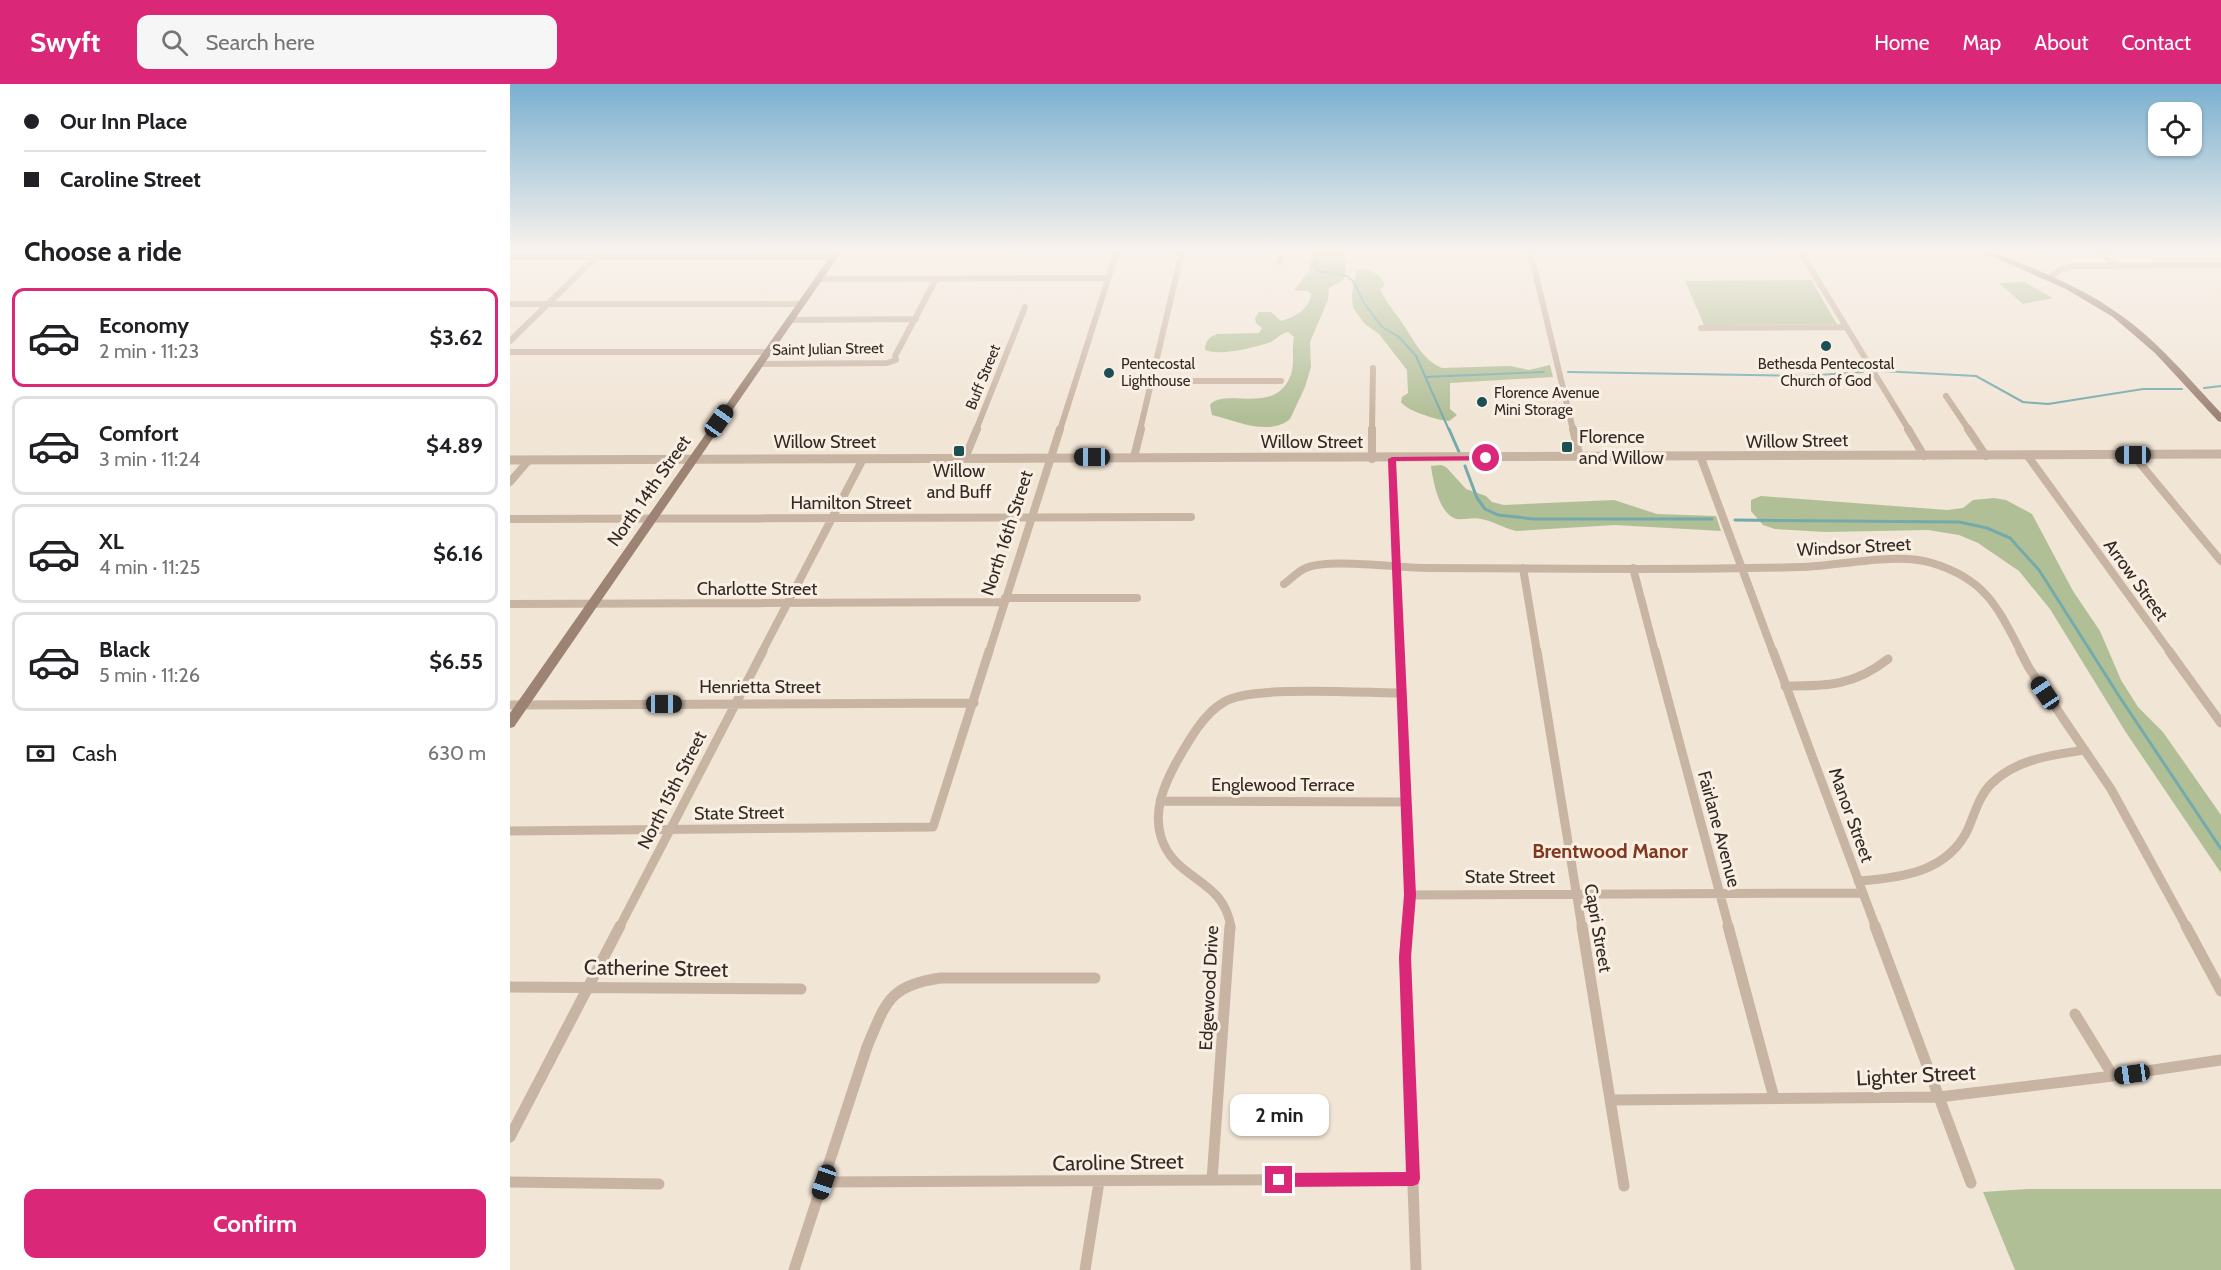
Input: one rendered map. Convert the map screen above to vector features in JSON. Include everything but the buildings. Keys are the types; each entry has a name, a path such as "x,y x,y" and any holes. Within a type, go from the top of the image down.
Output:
{"main road":[{"name":"North 14th Street","path":"510,723 800,306"},
{"path":"2102,306 2128,324 2221,419"}],"street":[{"path":"510,340 545,306"},
{"path":"896,360 895,356 922,306"},
{"name":"North 16th Street","path":"933,827 1099,306"},
{"path":"1134,457 1169,306"},
{"path":"1543,306 1580,458"},
{"path":"1833,306 1924,456"},
{"name":"Buff Street","path":"965,458 1026,307"},
{"path":"790,320 915,319"},
{"path":"1701,328 1846,327"},
{"name":"Saint Julian Street","path":"510,352 769,352"},
{"name":"Saint Julian Street","path":"760,364 887,363 896,360"},
{"path":"1372,459 1373,368"},
{"path":"1152,381 1281,381"},
{"path":"1946,396 1986,456"},
{"name":"Willow Street","path":"510,460 1051,457 1701,458 2221,454"},
{"name":"Arrow Street","path":"2027,455 2221,723"},
{"path":"2133,455 2221,561"},
{"name":"Manor Street","path":"1701,458 1971,1183"},
{"name":"North 15th Street","path":"510,1137 863,459"},
{"path":"1392,459 1410,895 1405,957 1416,1270"},
{"path":"510,482 529,460"},
{"name":"Hamilton Street","path":"510,519 1191,517"},
{"name":"Windsor Street","path":"1284,584 1305,568 1319,563 1396,568 1824,567 1904,559 1929,562 1954,571 1977,585 1996,605 2029,668 2111,789 2221,990"},
{"name":"Capri Street","path":"1523,568 1624,1186"},
{"name":"Fairlane Avenue","path":"1633,568 1774,1098"},
{"name":"Charlotte Street","path":"510,604 1137,598"},
{"path":"1785,686 1833,685 1860,680 1875,671 1888,659"},
{"name":"Edgewood Drive","path":"1212,1180 1231,944 1230,918 1216,891 1190,875 1170,855 1158,830 1160,801 1167,779 1212,709 1228,698 1252,693 1401,693"},
{"name":"Henrietta Street","path":"510,705 974,703"},
{"path":"1858,881 1908,875 1938,863 1952,852 1963,838 1984,793 1996,779 2030,760 2085,750"},
{"name":"Englewood Terrace","path":"1160,801 1406,802"},
{"name":"State Street","path":"510,831 933,827"},
{"name":"State Street","path":"1410,895 1862,893"},
{"path":"794,1270 867,1047 881,1015 898,991 913,982 946,978 1095,978"},
{"name":"Catherine Street","path":"510,987 801,989"},
{"path":"2074,1014 2113,1076"},
{"name":"Lighter Street","path":"1611,1100 1939,1097 2113,1076 2221,1060"},
{"name":"Caroline Street","path":"824,1182 1413,1179"},
{"path":"510,1182 659,1184"},
{"path":"1085,1270 1099,1182"}],"green space":[{"path":"1325,306 1310,342 1311,367 1305,387 1290,419 1272,427 1262,427 1212,415 1210,405 1217,400 1260,398 1271,396 1281,390 1289,379 1292,369 1294,337 1288,332 1271,342 1254,347 1219,352 1205,350 1208,340 1217,334 1259,333 1262,328 1256,323 1255,318 1259,312 1271,312 1281,321 1296,315 1305,308"},
{"path":"1390,306 1422,353 1442,368 1510,366 1529,370 1550,365 1553,377 1450,383 1450,409 1457,415 1449,421 1430,417 1409,409 1401,402 1402,397 1408,393 1407,370 1379,334 1365,324 1353,308"},
{"path":"1696,306 1827,306 1837,324 1704,325"},
{"path":"1431,466 1446,467 1466,489 1486,496 1492,502 1504,505 1614,500 1657,514 1716,516 1721,531 1615,525 1516,531 1481,519 1457,519 1451,516 1441,504 1435,488"},
{"path":"1761,496 1947,510 1963,508 1973,500 1994,498 2006,500 2032,514 2073,591 2100,631 2121,680 2138,707 2163,732 2221,815 2221,873 2125,731 2050,609 2019,571 1978,543 1959,535 1928,530 1826,532 1775,529 1763,525 1751,511 1751,500"},
{"path":"2028,1189 2221,1189 2221,1270 2015,1270 1983,1192"}],"waterway":[{"path":"1367,306 1382,327 1399,337 1416,356 1425,377"},
{"path":"1882,371 1976,376 2023,402 2048,404 2143,389 2182,389"},
{"path":"1425,377 1544,372"},
{"path":"1568,372 1804,376 1863,372"},
{"path":"1425,377 1449,430"},
{"path":"2204,388 2221,386"},
{"path":"1449,429 1459,452"},
{"path":"1465,466 1477,498 1485,509 1498,515 1534,519 1712,519"},
{"path":"1735,520 1959,522 1987,528 2010,538 2039,570 2119,696 2221,849"}],"place":[{"name":"Bethesda Pentecostal Church of God","path":"1826,346"},
{"name":"Pentecostal Lighthouse","path":"1109,373"},
{"name":"Florence Avenue Mini Storage","path":"1482,402"},
{"name":"Florence and Willow","path":"1567,447"},
{"name":"Willow and Buff","path":"959,451"}],"district":[{"name":"Brentwood Manor","path":"1610,851"}],"route":[{"path":"1279,1180 1413,1179 1405,957 1410,895 1392,459 1486,458"}]}
